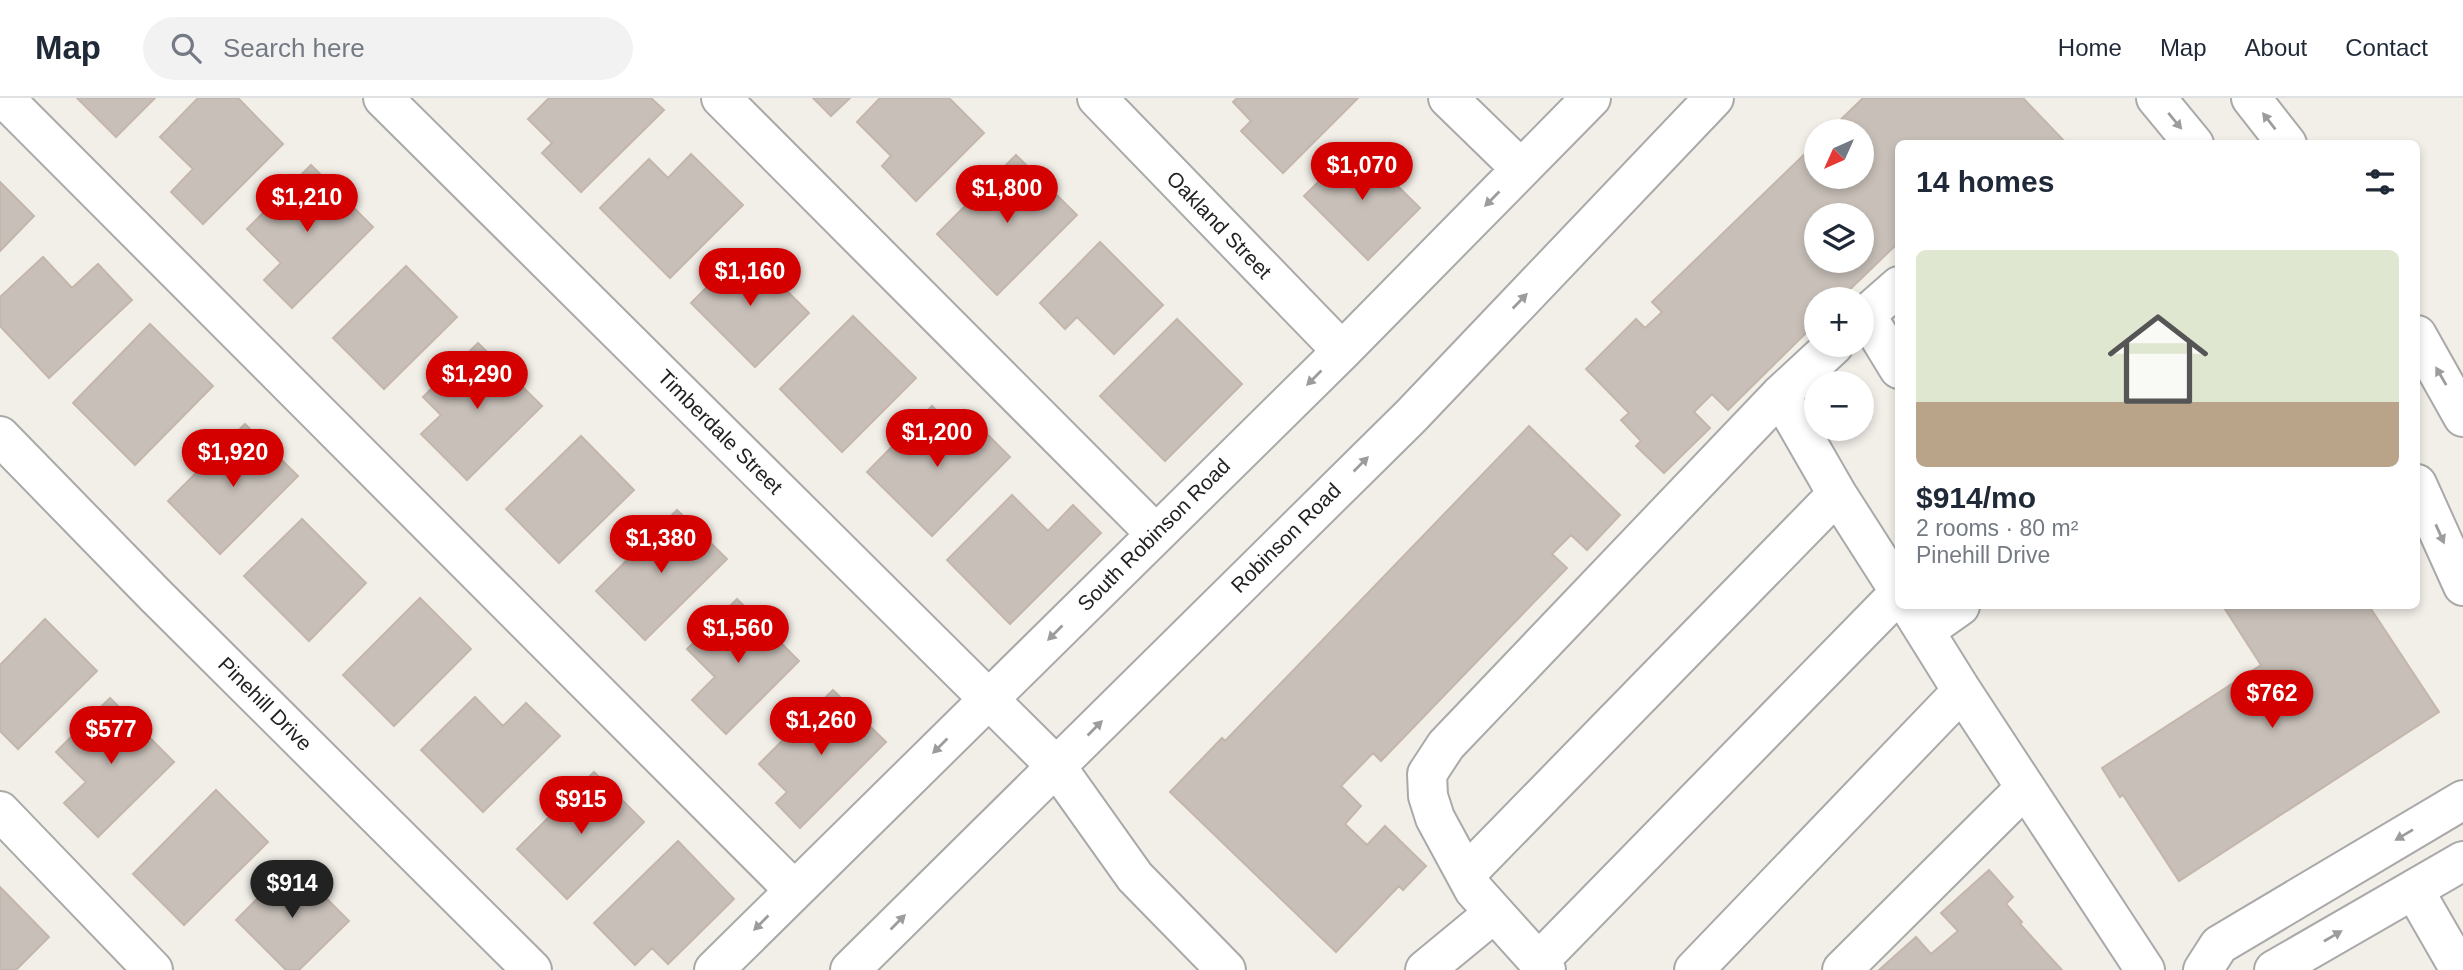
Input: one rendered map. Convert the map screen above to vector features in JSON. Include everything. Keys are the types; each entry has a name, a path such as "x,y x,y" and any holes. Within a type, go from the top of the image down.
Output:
{"street":[{"path":"4,98 794,890"},
{"name":"Timberdale Street","path":"383,98 1056,766 1135,877 1226,970"},
{"path":"721,98 1156,534"},
{"name":"Oakland Street","path":"1097,98 1342,351"},
{"path":"1448,98 1521,169"},
{"name":"South Robinson Road","path":"714,970 1342,351 1591,98"},
{"name":"Robinson Road","path":"850,970 1411,416 1714,98"},
{"path":"2156,98 2191,140"},
{"path":"2251,98 2284,140"},
{"path":"1874,308 1895,290"},
{"path":"1874,332 1895,363"},
{"path":"2420,340 2463,417"},
{"path":"1821,357 1780,395 1447,745 1427,774 1428,796 1435,818 1474,890 1542,966 1895,596"},
{"path":"1780,395 1837,494 1895,586"},
{"name":"Pinehill Drive","path":"0,436 155,595 531,970"},
{"path":"2420,491 2463,586"},
{"path":"1466,874 1837,494"},
{"path":"1949,609 1917,618 2145,970"},
{"path":"1694,970 1962,691"},
{"path":"1842,970 2025,788"},
{"path":"2203,970 2219,945 2463,800"},
{"path":"0,811 153,970"},
{"path":"2274,970 2463,861"},
{"path":"2414,890 2458,969"},
{"path":"1425,970 1494,913"}],"building":[{"path":"77,98 155,98 116,137"},
{"path":"198,98 238,98 283,144 203,224 171,192 193,169 160,137"},
{"path":"549,98 651,98 664,110 581,192 542,153 552,143 528,119"},
{"path":"813,98 850,98 831,116"},
{"path":"880,98 949,98 984,133 916,201 882,166 891,156 857,122"},
{"path":"1237,98 1358,98 1283,173 1241,131 1251,121 1233,102"},
{"path":"1863,98 2023,98 2063,140 1895,140 1895,246 1874,266 1874,203 1804,203 1804,273 1867,273 1852,287 1804,287 1804,335 1728,410 1712,394 1694,412 1710,428 1664,473 1636,446 1641,441 1621,420 1629,413 1586,369 1636,319 1645,328 1662,312 1652,302 1804,155 1804,189 1874,189 1874,119 1841,119"},
{"path":"1356,145 1420,208 1368,260 1304,196"},
{"path":"691,154 743,205 670,278 600,208 649,159 668,178"},
{"path":"1016,155 1077,215 997,295 937,234"},
{"path":"311,165 373,227 292,308 264,280 281,263 247,229"},
{"path":"0,182 34,216 0,251"},
{"path":"1100,242 1163,305 1114,354 1077,317 1065,329 1040,303"},
{"path":"745,249 809,313 755,367 691,303"},
{"path":"43,257 72,288 98,264 132,300 49,378 0,326 0,297"},
{"path":"406,266 457,317 384,389 333,338"},
{"path":"853,316 916,378 842,452 780,389"},
{"path":"1177,319 1242,384 1165,461 1100,396"},
{"path":"150,324 213,386 135,465 73,403"},
{"path":"478,343 542,406 467,480 421,434 441,415 423,397"},
{"path":"932,406 965,438 978,425 1010,457 932,536 867,472"},
{"path":"245,424 298,476 220,554 168,501"},
{"path":"1529,426 1620,515 1587,550 1571,535 1552,554 1567,568 1381,761 1373,753 1341,786 1361,806 1345,824 1367,845 1385,826 1426,866 1403,890 1399,886 1336,952 1170,792 1222,738 1225,741"},
{"path":"581,436 634,490 559,563 506,509"},
{"path":"1012,495 1048,531 1073,505 1101,533 1010,624 947,560"},
{"path":"677,510 727,559 645,640 596,591"},
{"path":"302,519 366,583 309,641 244,576"},
{"path":"420,598 471,649 394,726 343,675"},
{"path":"737,599 799,661 726,734 692,700 715,677 687,649"},
{"path":"2225,609 2371,609 2439,712 2179,881 2123,795 2120,797 2102,768 2261,665"},
{"path":"45,619 97,671 18,749 0,731 0,665"},
{"path":"833,690 886,742 800,828 776,803 787,792 759,764"},
{"path":"475,697 503,726 526,703 560,736 483,812 421,750"},
{"path":"110,698 174,762 98,837 64,803 86,782 56,752"},
{"path":"594,772 644,822 567,899 517,849"},
{"path":"216,790 268,842 184,925 133,874"},
{"path":"678,841 734,899 668,964 652,948 635,965 594,923"},
{"path":"292,864 349,921 299,970 286,970 236,920"},
{"path":"1989,870 2013,897 2006,904 2022,922 2020,924 2062,970 1879,970 1916,937 1931,954 1958,931 1941,913"},
{"path":"0,887 49,937 16,970 0,970"}]}
